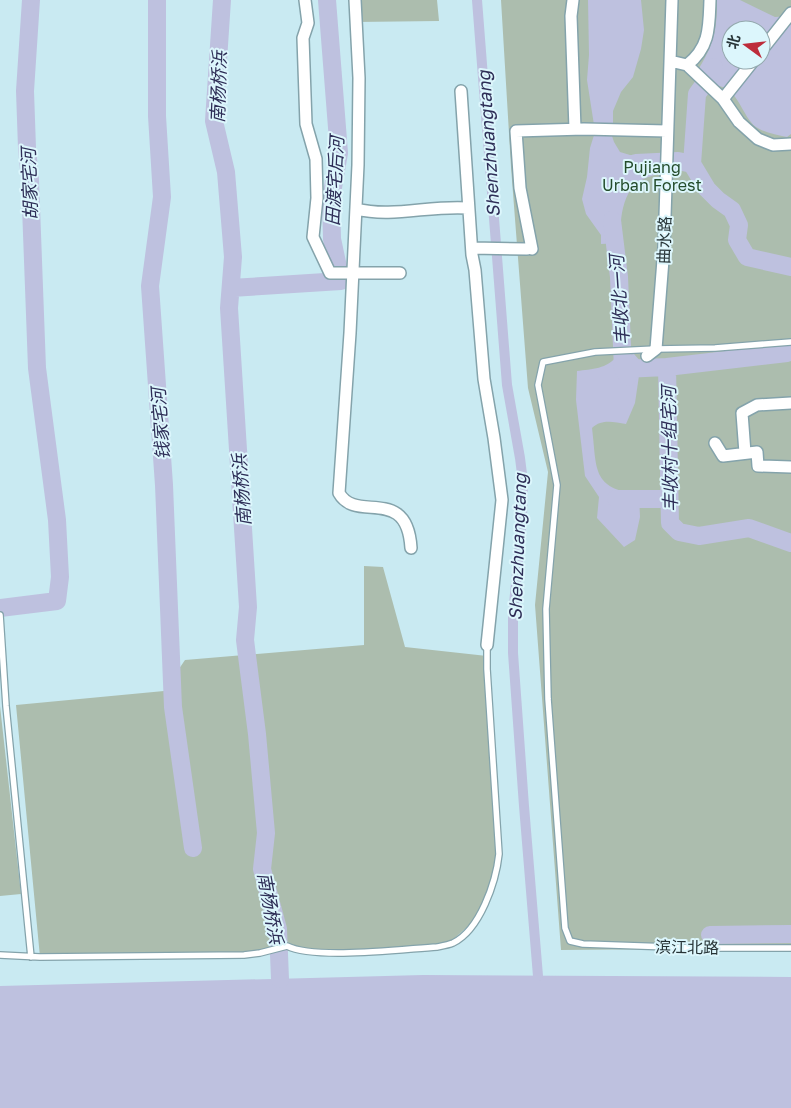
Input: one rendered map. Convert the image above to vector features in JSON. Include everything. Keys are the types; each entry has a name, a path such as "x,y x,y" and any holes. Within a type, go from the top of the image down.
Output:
{"street":[{"path":"305,0 308,23 303,38 306,124 316,159 317,198 313,237 330,272 400,273"},
{"path":"355,0 359,78 356,209 350,273 339,493 341,498 358,506 389,509 397,513 403,520 410,536 411,548"},
{"path":"573,0 571,16 575,129"},
{"name":"曲水路","path":"652,352 664,247 672,0"},
{"path":"687,65 703,49 708,36 710,0"},
{"path":"771,38 789,16"},
{"path":"670,61 687,65 723,99 739,122 758,139 773,145 791,144"},
{"path":"723,99 746,70"},
{"path":"461,91 468,208 474,248 484,380 502,500 487,645"},
{"path":"474,248 529,249 520,188 516,131 575,129 667,131"},
{"path":"356,209 368,212 399,212 433,208 468,208"},
{"path":"745,453 742,413 757,405 791,403"},
{"path":"714,443 723,456 758,452 758,466 791,467"}],"lane":[{"path":"652,352 791,342"},
{"name":"滨江北路","path":"652,352 635,350 595,352 543,362 538,385 557,485 546,609 548,699 565,928 570,941 583,944 698,948 791,948"},
{"path":"0,615 7,716 31,957"},
{"path":"0,955 31,957 244,955 287,946 322,953 437,946 454,942 464,935 485,904 493,882 499,854 487,645"}],"green space":[{"path":"355,0 437,0 439,21 356,22"},
{"name":"Pujiang Urban Forest","path":"501,0 791,0 791,948 561,950 535,605 548,472 528,388 511,167"},
{"path":"364,566 383,567 405,647 487,656 498,864 477,918 447,945 433,947 317,952 274,950 200,956 40,957 16,705 164,691 185,660 364,645"},
{"path":"0,706 21,894 0,896"}],"water":[{"path":"588,0 641,0 644,30 641,49 633,77 621,92 613,111 613,126 594,125 587,80 589,55"},
{"path":"717,0 740,0 775,17 791,16 791,134 787,137 756,127 730,91 716,86 698,70 708,52 715,28"},
{"path":"595,132 611,133 620,152 630,155 662,155 659,174 640,181 631,189 625,201 622,215 622,243 601,244 601,235 586,214 582,199 587,177 590,148"},
{"path":"634,354 641,362 635,403 626,424 604,422 592,428 596,465 599,474 612,487 639,494 640,517 635,540 624,547 597,518 599,497 585,476 576,400 577,371 599,368 609,364 617,356"},
{"path":"423,975 791,977 791,1108 0,1108 0,986"}],"waterway":[{"name":"胡家宅河","path":"0,608 57,601 60,577 57,520 37,368 25,91 31,0"},
{"name":"钱家宅河","path":"157,0 157,116 162,197 150,286 164,485 173,707 193,848"},
{"name":"南杨桥浜","path":"222,0 214,121 226,172 233,257 229,308 248,607 245,640 257,734 266,833 262,869 278,929 280,979"},
{"name":"田渡宅后河","path":"231,288 341,281 332,239 331,199 339,153 327,0"},
{"name":"Shenzhuangtang","path":"477,0 507,385 523,482 522,519 513,615 513,653 538,976"},
{"path":"714,67 713,72 697,94 692,164 707,189 732,210 739,225 737,240 747,257 791,267"},
{"path":"636,163 678,161 692,164"},
{"name":"丰收北一河","path":"612,220 619,277 623,369 628,377"},
{"name":"丰收村十组宅河","path":"787,353 667,367 670,523 679,532 699,536 749,528 791,543"},
{"path":"623,369 667,367"},
{"name":"丰收北一河","path":"616,499 669,499"},
{"path":"710,935 791,934"}]}
